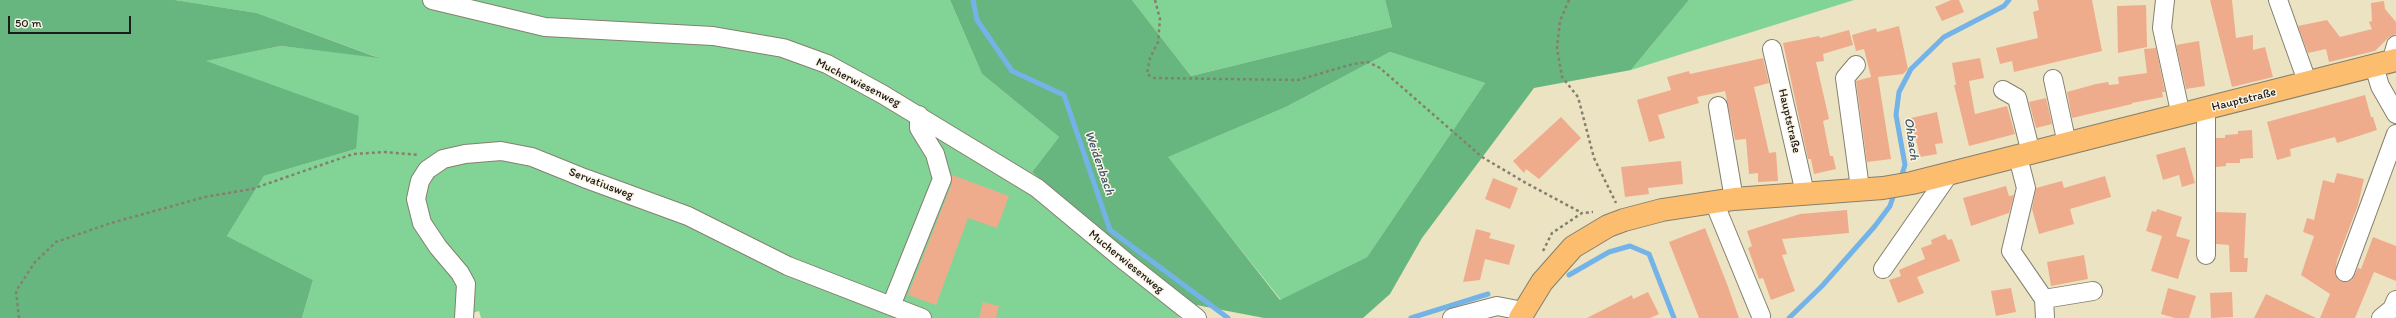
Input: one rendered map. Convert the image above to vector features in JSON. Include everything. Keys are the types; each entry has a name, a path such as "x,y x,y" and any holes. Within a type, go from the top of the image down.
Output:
{"main road":[{"name":"Hauptstraße","path":"1522,314 1542,282 1573,247 1608,226 1624,220 1662,210 1724,200 1860,188 1883,188 1912,183 2308,84 2374,66 2396,55"}],"street":[{"name":"Mucherwiesenweg","path":"432,0 545,27 713,36 783,48 827,64 919,115 1038,188 1126,262 1197,318"},
{"path":"2165,0 2162,28 2181,116"},
{"path":"2278,0 2308,84"},
{"name":"Hauptstraße","path":"1772,49 1805,193"},
{"path":"1856,64 1845,78 1860,188"},
{"path":"2374,66 2380,86 2396,114"},
{"path":"2053,80 2067,144"},
{"path":"2003,90 2017,98 2025,155 2026,188 2011,251 2044,299 2045,318"},
{"path":"1718,106 1724,200 1761,316"},
{"path":"2206,110 2206,255"},
{"path":"891,306 942,179 936,154 919,128 919,115"},
{"path":"2346,272 2396,134"},
{"name":"Servatiusweg","path":"464,318 466,284 460,273 438,247 422,223 416,199 418,187 427,170 443,159 465,154 501,151 532,157 584,178 688,216 788,266 922,318"},
{"path":"1883,269 1949,174"},
{"path":"2044,299 2093,291"},
{"path":"2381,318 2392,309 2396,300"},
{"path":"1452,318 1497,306 1522,314"}],"path":[{"path":"1155,0 1160,19 1158,42 1150,58 1147,74 1154,78 1298,80 1353,64 1368,62 1380,68 1482,157 1582,213 1552,233"},
{"path":"1568,0 1560,21 1557,48 1562,76 1578,97 1594,158 1624,220"},
{"path":"19,318 16,291 35,262 56,242 205,197 252,189 353,154 385,152 423,155"}],"green space":[{"path":"0,0 175,0 257,13 379,58 281,46 206,61 359,116 356,149 264,176 227,236 313,280 302,318 0,318"},
{"path":"175,0 950,0 982,74 1059,137 1032,172 1186,303 1179,318 481,318 479,311 455,318 302,318 313,280 227,236 264,176 356,149 205,61 281,46 377,57 257,13"},
{"path":"950,0 1132,0 1191,76 1392,27 1385,0 1689,0 1631,70 1534,88 1422,238 1390,294 1363,318 1264,318 1186,303 1146,272 1032,172 1059,137 982,74","holes":["1390,52 1485,83 1367,257 1280,300 1168,157 1286,107"]},
{"path":"1132,0 1385,0 1392,27 1191,76"},
{"path":"1689,0 1854,0 1631,70"},
{"path":"1390,52 1485,83 1367,257 1281,300 1167,157 1286,107"}],"building":[{"path":"1951,0 1959,0 1964,12 1942,21 1935,7"},
{"path":"2037,0 2092,0 2102,51 2014,72 2012,61 2000,64 1996,48 2038,38 2033,12 2039,10"},
{"path":"2210,0 2232,0 2236,38 2253,35 2253,50 2265,47 2273,77 2232,87"},
{"path":"2384,1 2385,9 2396,22 2396,34 2389,37 2375,51 2329,62 2326,49 2308,53 2298,26 2327,20 2340,37 2372,29 2369,22 2372,21 2371,3"},
{"path":"2146,5 2147,47 2118,53 2117,6"},
{"path":"1899,26 1908,69 1903,74 1878,77 1891,159 1867,162 1856,81 1871,77 1864,49 1856,51 1852,35 1876,28 1877,32"},
{"path":"1849,30 1853,45 1823,54 1824,61 1816,62 1829,119 1823,121 1830,156 1833,156 1836,169 1814,174 1811,159 1808,159 1783,43 1819,36 1820,38"},
{"path":"2199,41 2205,86 2186,89 2176,45"},
{"path":"2156,48 2165,92 2162,92 2163,97 2072,118 2067,92 2108,82 2109,85 2119,84 2118,77 2147,73 2144,49"},
{"path":"1763,58 1769,83 1754,87 1769,153 1776,152 1778,181 1758,182 1758,173 1749,174 1746,139 1735,140 1725,91 1697,97 1699,103 1658,115 1665,138 1649,142 1637,100 1671,90 1667,77 1689,71 1690,74"},
{"path":"1980,58 1984,78 1969,81 1975,114 2007,106 2015,134 1969,146 1954,85 1956,85 1952,63"},
{"path":"2365,95 2371,117 2373,117 2377,130 2337,143 2335,137 2290,149 2291,156 2277,160 2267,122"},
{"path":"2046,98 2052,124 2036,128 2029,102"},
{"path":"1937,112 1943,143 1935,144 1937,154 1920,157 1911,118"},
{"path":"1561,117 1581,138 1539,179 1526,169 1524,173 1513,161"},
{"path":"2252,130 2253,158 2240,159 2240,163 2226,163 2226,166 2216,167 2216,138 2225,138 2225,135 2238,134 2238,131"},
{"path":"2185,147 2195,183 2182,187 2179,175 2163,180 2156,155"},
{"path":"1681,161 1683,184 1648,188 1649,194 1625,197 1621,167"},
{"path":"2337,173 2364,179 2358,205 2337,260 2335,273 2337,278 2342,282 2352,280 2358,268 2361,269 2373,237 2396,246 2396,281 2374,272 2355,318 2320,318 2330,294 2301,275 2314,236 2303,232 2307,218 2314,220 2323,180 2334,183"},
{"path":"952,175 1009,196 997,228 968,218 936,305 908,295 952,183"},
{"path":"2105,176 2111,197 2070,209 2074,224 2039,234 2032,209 2036,188 2062,181 2064,188"},
{"path":"1493,178 1518,188 1510,209 1485,199"},
{"path":"2006,186 2009,196 2014,195 2009,213 1971,226 1963,198"},
{"path":"2157,209 2182,217 2176,236 2190,240 2178,279 2151,271 2162,236 2146,231 2152,211 2156,212"},
{"path":"1847,210 1849,233 1782,239 1787,254 1782,255 1795,291 1771,300 1763,278 1759,279 1748,248 1752,246 1747,231 1800,214"},
{"path":"2216,212 2246,213 2244,258 2248,258 2247,272 2230,272 2229,245 2216,244"},
{"path":"1705,228 1739,318 1699,318 1669,242"},
{"path":"1476,229 1491,233 1489,238 1515,245 1509,265 1485,259 1480,280 1463,282"},
{"path":"1945,234 1948,240 1952,239 1960,261 1917,277 1924,293 1898,303 1889,280 1901,276 1899,270 1925,259 1921,248 1932,244 1931,240"},
{"path":"2084,255 2088,279 2051,286 2047,262"},
{"path":"2011,288 2016,312 1996,316 1991,291"},
{"path":"2168,288 2196,296 2189,318 2175,318 2161,314"},
{"path":"1648,292 1659,314 1650,318 1587,318 1632,295 1633,299"},
{"path":"2232,292 2233,317 2211,318 2210,293"},
{"path":"2266,294 2316,318 2254,318"},
{"path":"983,302 999,306 996,318 979,318"}],"waterway":[{"name":"Weidenbach","path":"973,0 977,20 1012,71 1064,95 1110,230 1228,318"},
{"name":"Ohbach","path":"1900,180 1905,165 1896,115 1899,92 1911,69 1944,37 2004,6 2009,0"},
{"name":"Ohbach","path":"1789,318 1822,286 1875,226 1890,206 1895,191"},
{"name":"Weidenbach","path":"1569,275 1609,252 1630,246 1649,254 1674,318"},
{"name":"Weidenbach","path":"1411,318 1488,294"}]}
